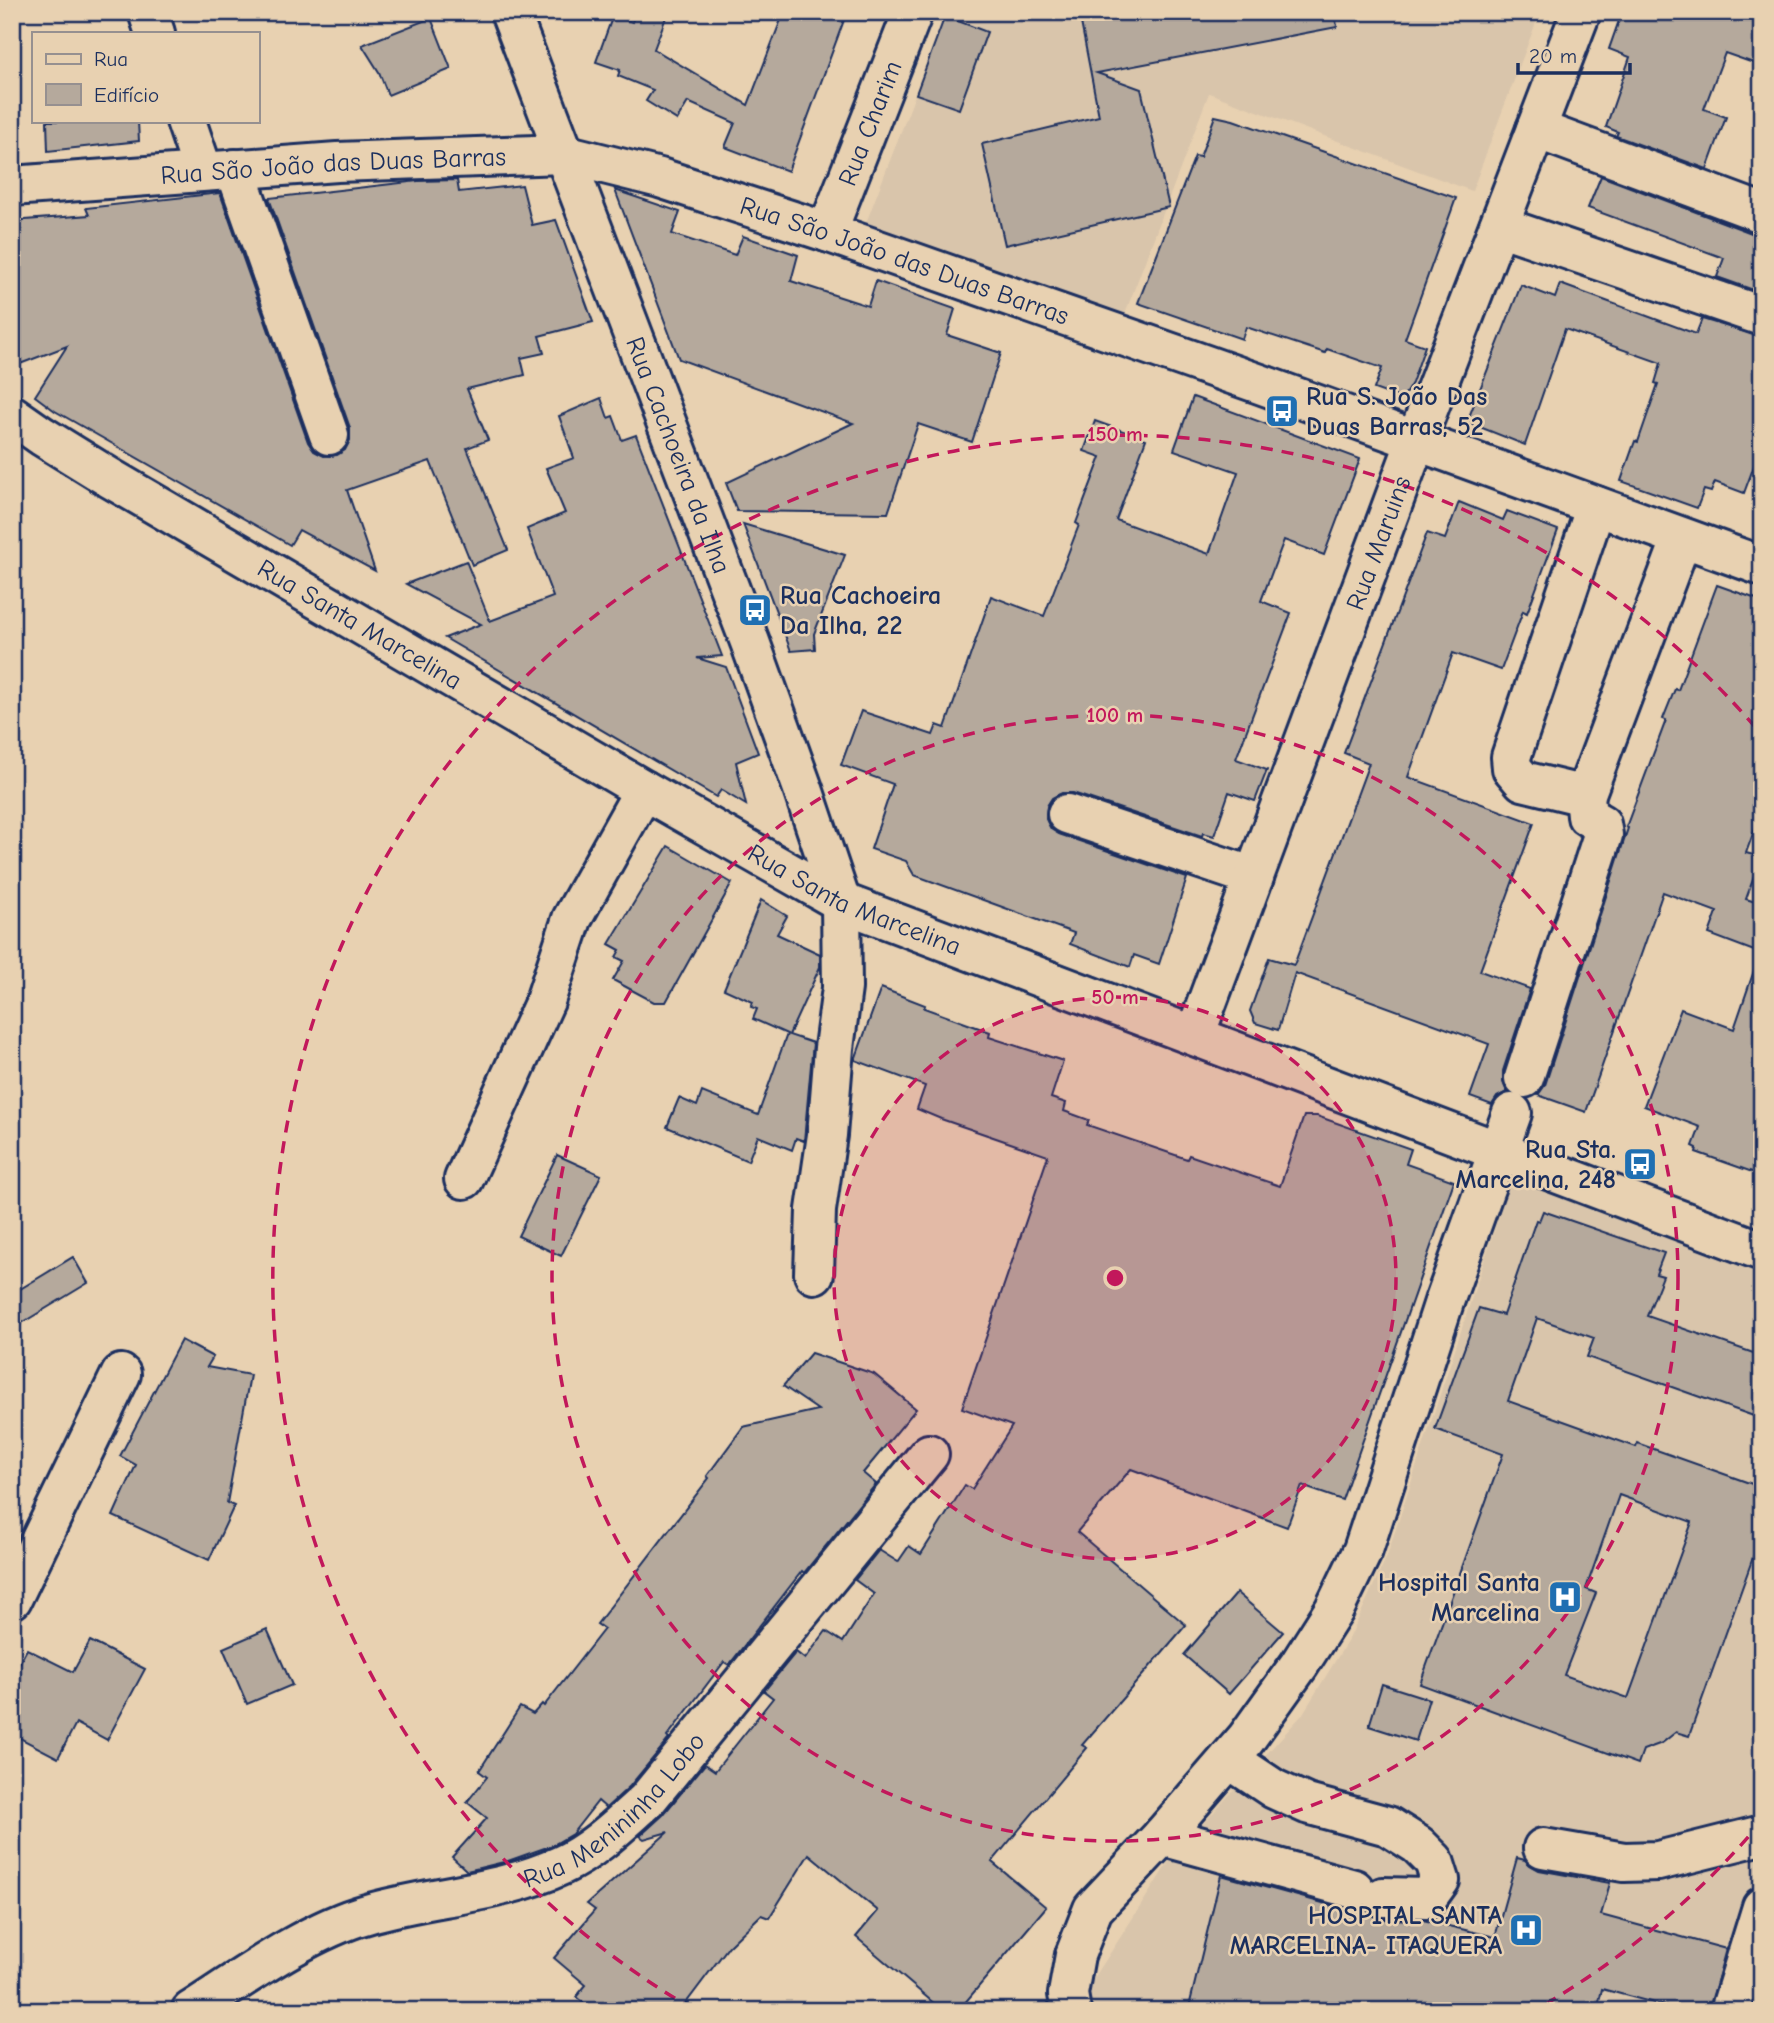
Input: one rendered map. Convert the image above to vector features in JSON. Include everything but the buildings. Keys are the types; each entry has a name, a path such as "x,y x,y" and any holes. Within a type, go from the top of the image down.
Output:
{"street":[{"path":"148,12 155,32"},
{"name":"Rua Cachoeira da Ilha","path":"510,12 750,642 841,902 842,988 827,1135 816,1210 814,1274"},
{"name":"Rua Charim","path":"827,232 914,12"},
{"name":"Rua Maruins","path":"1195,1035 1416,441 1581,12"},
{"path":"187,122 219,170 329,435"},
{"path":"1536,129 1762,213"},
{"name":"Rua São João das Duas Barras","path":"12,186 454,156 564,154 660,178 827,232 1762,566"},
{"path":"1499,226 1762,316"},
{"name":"Rua Santa Marcelina","path":"12,415 110,478 841,902 1762,1251"},
{"path":"1585,796 1523,781 1512,768 1511,757 1596,506"},
{"path":"1071,2011 1068,1994 1075,1955 1093,1909 1229,1759 1299,1665 1334,1610 1363,1550 1444,1302 1518,1095 1603,835 1601,824 1587,816 1585,796 1682,538"},
{"path":"464,1179 545,1001 572,919 644,790"},
{"path":"1067,814 1254,877"},
{"path":"12,1599 121,1374"},
{"name":"Rua Menininha Lobo","path":"191,2011 254,1970 326,1930 365,1914 518,1882 563,1865 607,1837 646,1801 929,1454"},
{"path":"1162,1836 1368,1893 1427,1898 1440,1880 1434,1861 1418,1845 1388,1826 1307,1804 1274,1789 1229,1759"},
{"path":"1543,1848 1625,1862 1658,1861 1762,1835"},
{"path":"1730,2011 1762,1907"}],"shaded area":[{"path":"947,12 1540,12 1472,191 1209,93 1123,319 866,223"},
{"name":"Hospital Santa Marcelina","path":"1511,1179 1762,1266 1762,2011 1073,2011 1170,1860 1302,1715 1350,1637 1387,1556"}],"place":[{"name":"Rua S. João Das Duas Barras, 52","path":"1282,411"},
{"name":"Rua Cachoeira Da Ilha, 22","path":"755,610"},
{"name":"Rua Sta. Marcelina, 248","path":"1640,1164"},
{"name":"Hospital Santa Marcelina","path":"1565,1597"},
{"name":"HOSPITAL SANTA MARCELINA- ITAQUERA","path":"1526,1930"}]}
